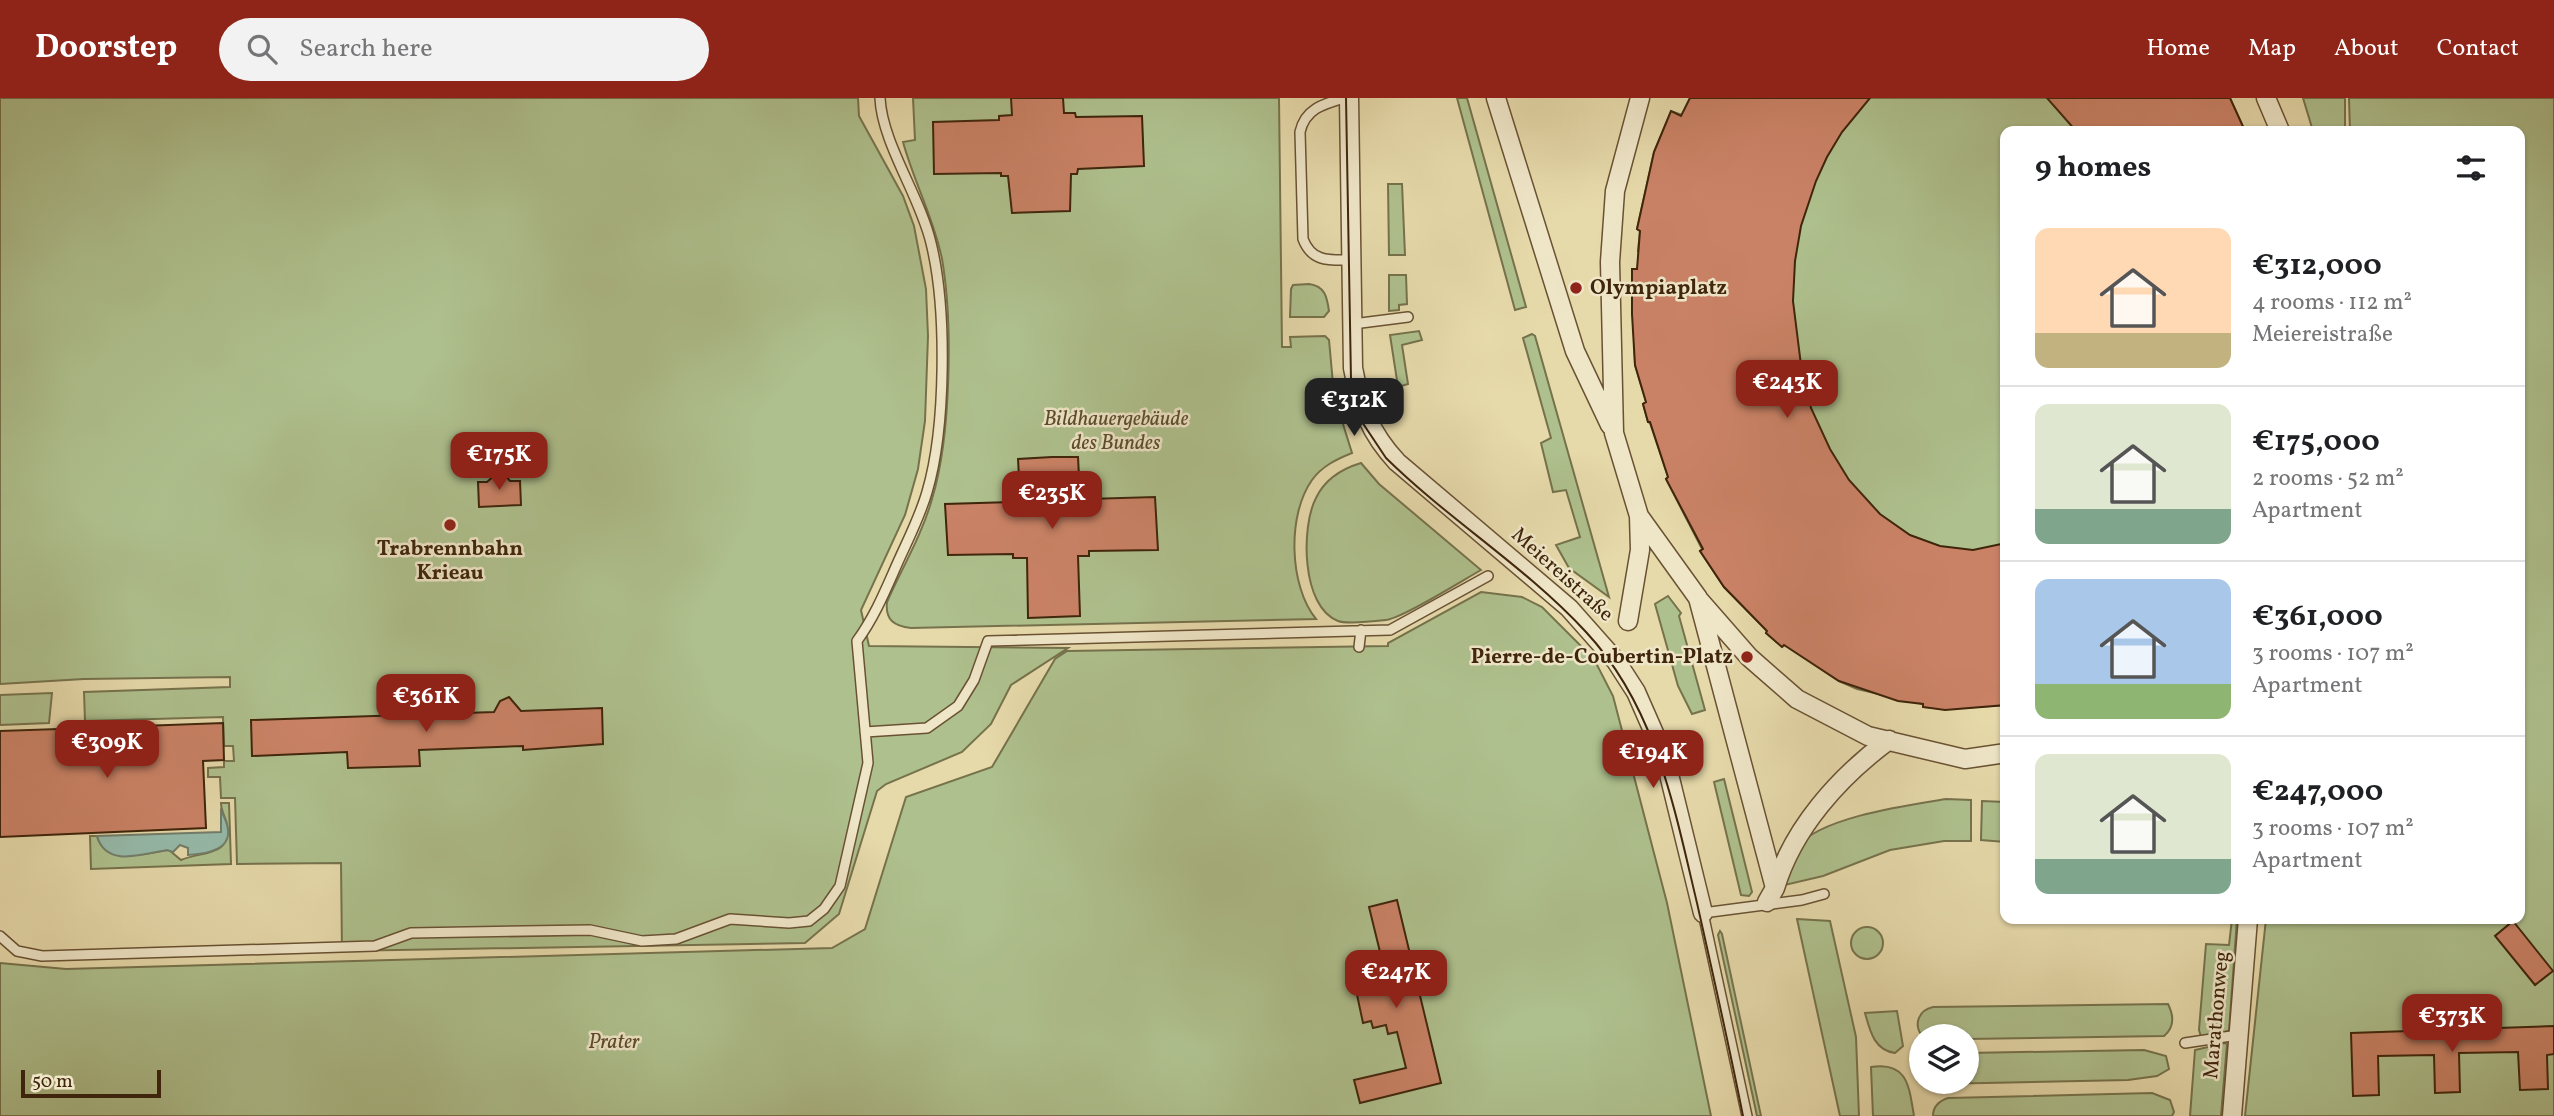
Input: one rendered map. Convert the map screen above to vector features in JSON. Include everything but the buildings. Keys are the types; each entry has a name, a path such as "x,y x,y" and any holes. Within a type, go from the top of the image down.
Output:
{"street":[{"name":"Meiereistraße","path":"1347,98 1353,368 1368,425 1397,462 1569,608 1603,644 1636,692 1665,758 1703,913"},
{"path":"1496,98 1575,351 1614,433 1639,516 1640,550 1628,621"},
{"path":"1614,433 1610,262 1615,191 1640,98"},
{"path":"2266,98 2278,126"},
{"path":"1639,516 1698,598 1749,657 1797,699 1868,736 1965,759 2000,754"},
{"path":"1698,598 1771,895"},
{"path":"1771,895 1783,862 1821,805 1859,763 1889,740"},
{"name":"Marathonweg","path":"2232,1116 2248,924"}],"lane":[{"path":"0,936 17,951 42,956 375,946 411,933 590,930 642,941 676,939 730,919 789,923 809,921 824,909 840,886 868,763 857,641 872,621 928,490 939,420 940,303 932,243 915,194 881,116 880,98"},
{"path":"1347,98 1323,104 1302,122 1303,239 1310,253 1318,259 1352,260"},
{"path":"1353,324 1408,317"},
{"path":"865,732 928,729 958,706 974,680 988,641 1390,630 1488,576"},
{"path":"1359,647 1361,631"},
{"path":"1703,913 1771,895 1802,900 1824,894"},
{"name":"Meiereistraße","path":"1703,913 1747,1116"},
{"path":"2185,1043 2238,1035"}],"green space":[{"name":"Trabrennbahn Krieau","path":"0,98 858,98 859,116 903,196 914,226 926,289 928,336 925,421 918,469 905,515 861,610 869,646 1068,648 1011,685 991,724 962,752 886,784 877,791 839,914 805,943 342,951 341,863 237,864 235,798 221,798 220,777 208,777 208,768 224,767 224,761 234,761 233,746 224,746 223,717 85,721 84,692 230,687 230,677 84,679 0,684"},
{"name":"Bildhauergebäude des Bundes","path":"913,98 1279,98 1282,347 1291,347 1290,337 1325,336 1329,340 1334,395 1352,453 1316,475 1298,512 1294,550 1296,570 1300,588 1316,619 911,628 895,624 889,618 887,602 923,526 932,499 943,444 948,380 948,315 942,259 903,142 915,140"},
{"path":"1457,98 1467,98 1526,307 1515,310"},
{"path":"1690,98 2230,98 2243,126 2000,126 2000,705 1945,709 1923,707 1923,704 1857,689 1839,681 1785,645 1782,647 1766,633 1724,587 1700,551 1702,549 1666,479 1668,477 1643,404 1646,402 1635,365 1632,269 1645,269 1647,252 1638,251 1640,231 1637,229 1654,152 1671,111 1682,115"},
{"path":"2303,98 2345,98 2345,126 2311,126"},
{"path":"2349,98 2554,98 2554,1116 2245,1116 2265,924 2525,924 2525,126 2350,126"},
{"path":"1388,184 1402,184 1405,255 1389,255"},
{"path":"1389,275 1406,275 1407,304 1399,305 1399,310 1389,311"},
{"path":"1309,284 1322,290 1329,311 1324,317 1290,317 1293,285"},
{"path":"1419,331 1422,340 1402,345 1408,384 1398,387 1390,335"},
{"path":"1532,334 1535,336 1609,597 1569,568 1556,545 1580,537 1566,490 1553,492 1541,443 1551,438 1523,338"},
{"path":"1361,463 1379,484 1481,570 1394,618 1342,622 1326,613 1317,600 1308,565 1308,527 1311,511 1320,491 1329,480 1347,468"},
{"name":"Prater","path":"1481,592 1522,597 1542,607 1594,659 1613,696 1667,903 1711,1116 0,1116 0,963 66,969 832,948 865,929 906,797 992,767 1055,659 1067,651 1388,646 1388,643"},
{"path":"1668,596 1681,613 1679,616 1705,710 1692,714 1678,686 1655,604"},
{"path":"52,693 49,723 0,725 0,695"},
{"path":"1724,779 1752,892 1749,896 1741,895 1714,782"},
{"path":"1946,799 1971,800 1971,841 1944,841 1890,850 1823,876 1785,885 1796,848 1824,828 1866,814"},
{"path":"1982,801 2000,802 2000,842 1981,840"},
{"path":"221,803 229,803 231,864 91,869 90,836 97,836 109,852 127,856 169,850 181,860 220,848 227,835"},
{"path":"1797,919 1830,921 1856,1037 1859,1116 1840,1116"},
{"path":"2231,924 2237,924 2229,1031 2201,1037 2199,1030 2206,944 2229,945"},
{"path":"1867,927 1878,932 1883,943 1878,954 1867,959 1856,954 1851,943 1856,932"},
{"path":"1720,931 1761,1116 1757,1116 1718,935"},
{"path":"2168,1004 2172,1021 2164,1036 1979,1039 1979,1024 1918,1024 1921,1014 1933,1007"},
{"path":"1897,1011 1903,1046 1895,1053 1878,1044 1871,1033 1865,1013"},
{"path":"2225,1043 2221,1116 2190,1116 2195,1050"},
{"path":"2144,1050 2166,1056 2169,1069 2157,1076 2128,1080 1979,1083 1979,1053"},
{"path":"1871,1067 1893,1068 1900,1072 1908,1086 1914,1116 1873,1116"},
{"path":"2152,1093 2170,1100 2174,1112 2172,1116 1933,1116 1937,1104 1948,1098"}],"shaded area":[{"path":"221,811 226,822 227,839 223,845 209,852 188,855 188,848 180,845 173,852 167,850 137,856 117,856 102,846 97,836 221,832"}],"tram line":[{"path":"1346,98 1351,380 1362,422 1386,458 1410,481 1563,608 1610,661 1630,692 1659,760 1680,831 1743,1116"}],"place":[{"name":"Olympiaplatz","path":"1576,288"},
{"name":"Trabrennbahn Krieau","path":"450,525"},
{"name":"Pierre-de-Coubertin-Platz","path":"1747,657"}]}
